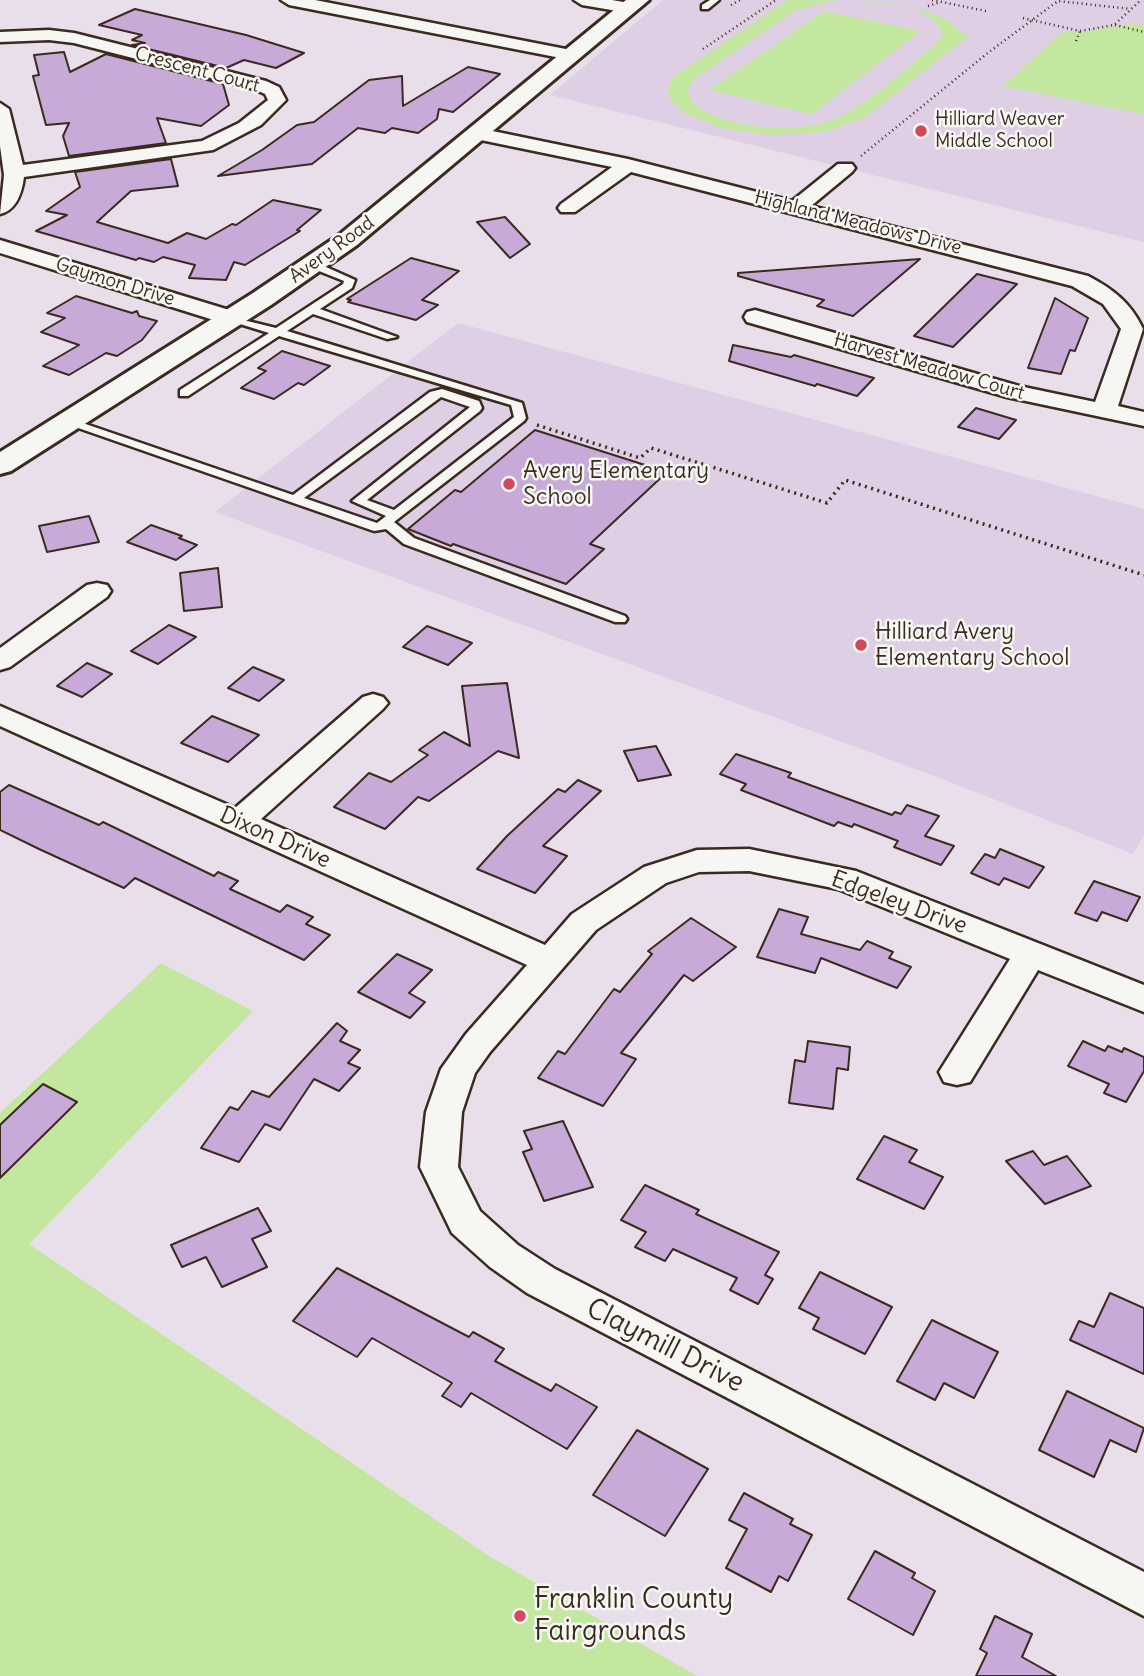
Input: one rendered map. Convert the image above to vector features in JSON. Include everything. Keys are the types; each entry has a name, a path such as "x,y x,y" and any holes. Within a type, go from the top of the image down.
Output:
{"main road":[{"name":"Avery Road","path":"0,465 313,265 478,134 634,4"}],"street":[{"path":"289,0 571,55"},
{"path":"582,0 634,4"},
{"name":"Crescent Court","path":"0,37 49,34 74,38 260,85 273,91 277,100 271,109 226,139 206,146 14,172"},
{"path":"0,109 15,186 11,200 0,208"},
{"name":"Highland Meadows Drive","path":"478,134 628,165 797,207 1061,274 1097,288 1125,313 1132,329 1104,411"},
{"path":"568,208 628,165"},
{"path":"797,207 845,168"},
{"name":"Gaymon Drive","path":"0,246 231,318"},
{"name":"Harvest Meadow Court","path":"755,317 1015,392 1144,419"},
{"path":"0,661 97,592"},
{"path":"239,822 373,703"},
{"name":"Dixon Drive","path":"0,715 550,961"},
{"name":"Edgeley Drive","path":"550,961 584,922 693,852 749,859 845,879 1144,999"},
{"path":"957,1072 1031,954"},
{"name":"Claymill Drive","path":"550,961 465,1060 459,1069 444,1112 439,1167 466,1222 504,1256 541,1282 1144,1595"}],"lane":[{"path":"705,7 715,0"},
{"path":"184,393 348,286 350,280 313,265"},
{"path":"312,310 391,337"},
{"path":"67,422 379,528 520,418 516,403 231,318"},
{"path":"295,499 434,395 442,393 475,404 476,408 358,501 391,519 409,541 620,619"}],"path":[{"path":"703,48 776,0"},
{"path":"932,0 986,11"},
{"path":"845,168 1057,0 1131,9"},
{"path":"1114,25 1141,0"},
{"path":"928,6 942,2"},
{"path":"1023,18 1080,31 1114,25 1143,32"},
{"path":"1076,41 1080,31"},
{"path":"531,423 640,458 651,448 827,503 845,480 1144,575"}],"shaded area":[{"name":"Hilliard Weaver Middle School","path":"663,0 1144,0 1144,242 550,95"},
{"name":"Hilliard Avery Elementary School","path":"458,323 1144,509 1144,835 1133,854 940,778 215,512"}],"green space":[{"path":"787,0 850,1 823,3 795,11 693,80 688,90 696,105 723,119 752,126 801,127 831,120 857,107 935,45 942,36 940,27 923,14 908,8 932,14 950,22 961,33 970,35 866,117 824,132 774,135 724,129 686,114 672,102 667,90 673,77"},
{"path":"824,11 921,31 812,114 709,90"},
{"path":"1134,23 1144,26 1144,114 1002,86 1064,31 1083,32"},
{"path":"161,963 253,1011 29,1244 489,1556 697,1676 0,1676 0,1113"}],"building":[{"path":"135,9 246,35 304,53 276,68 244,60 226,68 132,45 145,43 132,40 142,35 99,25"},
{"path":"64,52 70,72 106,54 223,84 229,105 201,126 157,118 166,143 69,156 63,136 69,123 46,125 33,76 39,75 34,55"},
{"path":"468,67 500,74 453,112 439,109 437,119 418,133 392,128 385,133 358,128 312,164 218,176 297,125 314,122 369,80 402,76 403,106"},
{"path":"171,159 178,186 131,191 97,222 168,243 187,233 206,239 232,224 236,225 273,200 321,210 297,230 300,231 245,265 234,262 226,280 189,278 195,265 163,257 154,262 139,258 136,260 36,231 67,215 46,211 80,187 75,172"},
{"path":"505,217 530,244 510,258 477,222"},
{"path":"411,258 459,271 422,300 438,305 416,320 348,302 351,300 347,299"},
{"path":"920,259 853,316 817,306 824,300 738,276 738,273"},
{"path":"977,274 1017,284 953,347 914,336"},
{"path":"76,296 132,313 137,311 139,316 157,321 142,340 117,356 106,353 69,375 43,366 79,345 41,332 65,318 47,313"},
{"path":"1055,298 1088,318 1075,351 1070,350 1061,374 1028,368"},
{"path":"733,345 791,357 794,355 874,378 857,396 729,361"},
{"path":"282,351 330,366 304,385 298,383 274,399 241,388 266,371 258,368"},
{"path":"976,408 1016,420 999,439 958,427"},
{"path":"535,430 667,472 590,544 604,549 566,584 408,529 455,490 461,492"},
{"path":"89,516 99,542 47,552 39,526"},
{"path":"151,525 182,536 179,538 197,545 176,560 127,542"},
{"path":"218,568 222,607 184,611 180,573"},
{"path":"169,625 196,637 158,664 131,651"},
{"path":"427,626 472,643 448,665 403,647"},
{"path":"87,663 112,674 82,697 57,686"},
{"path":"253,667 284,680 259,701 228,688"},
{"path":"507,683 519,758 498,751 429,801 418,797 385,829 334,807 369,773 391,782 428,755 419,750 444,732 470,746 462,686"},
{"path":"212,716 259,735 228,762 181,743"},
{"path":"656,746 671,775 638,781 624,751"},
{"path":"736,754 791,773 788,777 892,815 895,812 901,814 907,805 939,816 925,836 954,846 941,865 894,847 898,841 854,824 852,827 838,822 834,826 741,790 746,784 720,774"},
{"path":"578,780 601,791 543,846 567,856 535,893 477,869 507,836 558,789 565,792"},
{"path":"9,785 99,825 103,822 214,876 218,872 238,881 230,889 280,912 287,905 313,917 306,924 330,935 304,960 135,878 124,888 39,849 0,830 0,792"},
{"path":"1000,849 1044,867 1029,888 1004,878 999,885 971,873 985,854 995,858"},
{"path":"1094,881 1140,897 1127,921 1102,912 1097,921 1075,913"},
{"path":"779,909 808,917 801,934 860,950 867,941 893,952 889,958 911,967 897,988 821,958 815,973 757,957"},
{"path":"691,918 736,947 693,981 684,975 621,1053 636,1059 603,1106 538,1078 558,1051 565,1054 614,989 620,992 652,954 648,951"},
{"path":"397,954 432,970 409,993 425,1002 410,1018 358,992"},
{"path":"337,1023 347,1031 340,1041 360,1050 348,1063 360,1068 339,1091 314,1079 280,1130 265,1124 239,1162 201,1148 230,1107 238,1110 252,1091 269,1097"},
{"path":"808,1041 850,1047 848,1070 837,1068 833,1109 789,1103 795,1060 805,1062"},
{"path":"1083,1041 1105,1051 1108,1046 1122,1052 1124,1048 1144,1057 1144,1071 1126,1102 1104,1093 1109,1084 1068,1066"},
{"path":"43,1084 77,1102 0,1178 0,1125"},
{"path":"563,1121 593,1187 544,1201 523,1152 532,1149 524,1131"},
{"path":"884,1136 917,1150 909,1162 943,1177 924,1209 857,1179"},
{"path":"1033,1151 1044,1165 1067,1156 1091,1186 1045,1204 1006,1161"},
{"path":"645,1185 699,1210 696,1214 779,1252 765,1275 773,1279 758,1304 730,1290 737,1278 673,1249 665,1261 635,1247 646,1232 621,1220"},
{"path":"258,1208 271,1231 252,1239 267,1267 222,1287 206,1257 182,1267 171,1245"},
{"path":"337,1268 469,1337 473,1332 504,1349 495,1361 551,1391 556,1384 597,1407 567,1449 471,1393 461,1407 442,1396 452,1383 372,1338 357,1357 293,1321"},
{"path":"820,1272 892,1307 865,1354 813,1329 819,1318 799,1308"},
{"path":"1110,1293 1144,1308 1144,1374 1070,1340 1079,1321 1094,1327"},
{"path":"932,1320 998,1352 974,1398 944,1383 935,1400 897,1381"},
{"path":"1067,1391 1144,1428 1136,1452 1110,1440 1094,1477 1039,1450"},
{"path":"637,1430 708,1469 665,1536 593,1495"},
{"path":"744,1493 793,1519 790,1524 812,1535 788,1581 779,1576 771,1592 726,1568 747,1529 729,1520"},
{"path":"875,1551 915,1573 912,1578 935,1591 913,1635 848,1599"},
{"path":"995,1616 1032,1634 1022,1657 1056,1676 976,1676 987,1653 980,1649"}],"place":[{"name":"Hilliard Weaver Middle School","path":"921,131"},
{"name":"Avery Elementary School","path":"509,484"},
{"name":"Hilliard Avery Elementary School","path":"861,645"},
{"name":"Franklin County Fairgrounds","path":"520,1616"}]}
